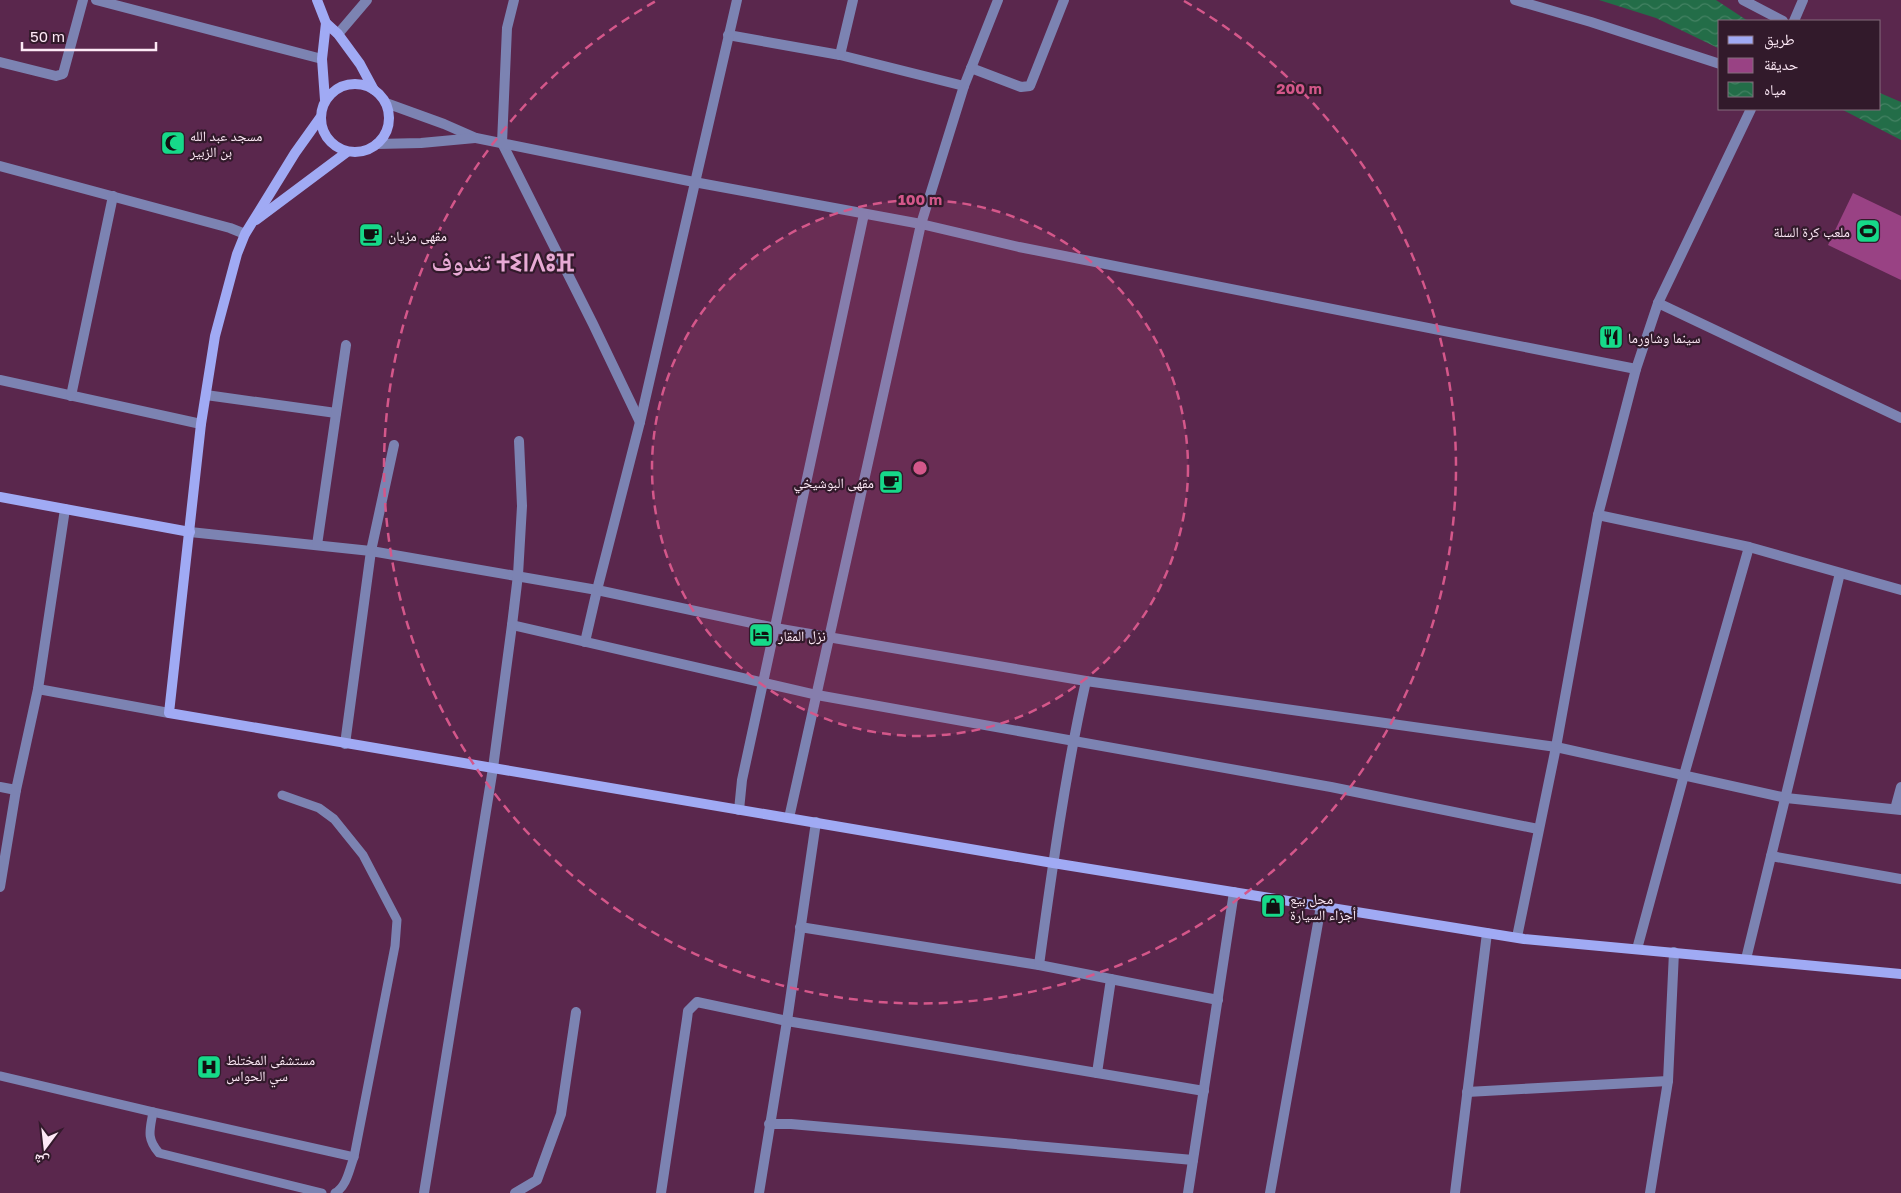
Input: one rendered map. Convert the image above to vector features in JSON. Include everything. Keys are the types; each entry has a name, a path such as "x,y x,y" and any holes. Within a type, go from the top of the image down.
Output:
{"main road":[{"path":"317,0 326,23 338,34 360,64 375,90 386,103 389,125 385,136 369,150 348,152 331,143 325,136 320,118"},
{"path":"326,23 322,58 325,100 320,118 295,153 245,234 237,254 215,336 201,424 169,713 1053,863 1487,933 1901,974"},
{"path":"325,100 342,86 365,85 375,90"},
{"path":"252,224 348,152"},
{"path":"0,497 190,532"}],"street":[{"path":"0,62 56,76 63,74 83,0"},
{"path":"96,0 322,58"},
{"path":"338,34 367,0"},
{"path":"514,0 507,28 502,143 640,422"},
{"path":"585,642 596,590 640,422 737,0"},
{"path":"840,55 853,0"},
{"path":"789,818 921,224 964,86 998,0"},
{"path":"971,68 1021,87 1030,86 1064,0"},
{"path":"1515,0 1591,22 1718,63"},
{"path":"1743,0 1781,20"},
{"path":"1794,20 1803,0"},
{"path":"728,35 840,55 964,86"},
{"path":"386,103 476,138 694,182 921,224 1029,249 1636,369"},
{"path":"1517,937 1556,747 1598,515 1636,369 1658,303 1751,110"},
{"path":"378,144 421,143 476,138"},
{"path":"0,166 245,234"},
{"path":"71,396 113,196"},
{"path":"739,810 742,780 864,214"},
{"path":"1658,303 1901,418"},
{"path":"317,545 346,345"},
{"path":"0,380 201,424"},
{"path":"206,395 336,413"},
{"path":"427,1192 493,768 512,624 518,575 522,506 519,442"},
{"path":"345,744 371,551 394,445"},
{"path":"0,887 16,790 38,689 65,509"},
{"path":"1598,515 1749,547 1901,590"},
{"path":"190,532 371,551 518,575 775,628 1086,681 1556,747 1786,798 1898,810 1901,787"},
{"path":"1636,949 1749,547"},
{"path":"1746,959 1840,573"},
{"path":"512,624 817,695 1331,787 1538,829"},
{"path":"1039,965 1073,741 1086,681"},
{"path":"38,689 169,713"},
{"path":"0,787 16,790"},
{"path":"759,1193 787,1021 816,822"},
{"path":"1771,856 1901,879"},
{"path":"1188,1193 1234,892"},
{"path":"1270,1193 1321,906"},
{"path":"800,927 1039,965 1218,1000"},
{"path":"1455,1193 1487,933"},
{"path":"1650,1193 1668,1081 1674,952"},
{"path":"1097,1073 1111,979"},
{"path":"661,1193 688,1011 698,1002 787,1021 1204,1091"},
{"path":"515,1193 537,1180 561,1114 576,1012"},
{"path":"1467,1092 1668,1081"},
{"path":"770,1124 791,1124 1193,1160"}],"lane":[{"path":"282,795 319,808 334,819 363,855 397,920 395,946 354,1157 342,1188 335,1193"},
{"path":"0,1076 354,1157"},
{"path":"153,1112 149,1136 151,1144 159,1152 322,1193"}],"green space":[{"name":"ملعب كرة السلة","path":"1853,193 1901,216 1901,280 1828,245"}],"water":[{"path":"1599,0 1716,0 1746,20 1718,20 1718,48 1656,18"},
{"path":"1881,93 1901,102 1901,140 1843,110 1881,110"}],"place":[{"name":"مسجد عبد الله بن الزبير","path":"173,143"},
{"name":"ملعب كرة السلة","path":"1868,231"},
{"name":"مقهى مزيان","path":"371,235"},
{"name":"سينما وشاورما","path":"1611,337"},
{"name":"مقهى البوشيخي","path":"891,482"},
{"name":"نزل المقار","path":"761,635"},
{"name":"محل بيع أجزاء السيارة","path":"1273,906"},
{"name":"مستشفى المختلط سي الحواس","path":"209,1067"}],"district":[{"name":"تندوف ⵜⵉⵏⴷⵓⴼ","path":"503,261"}]}
